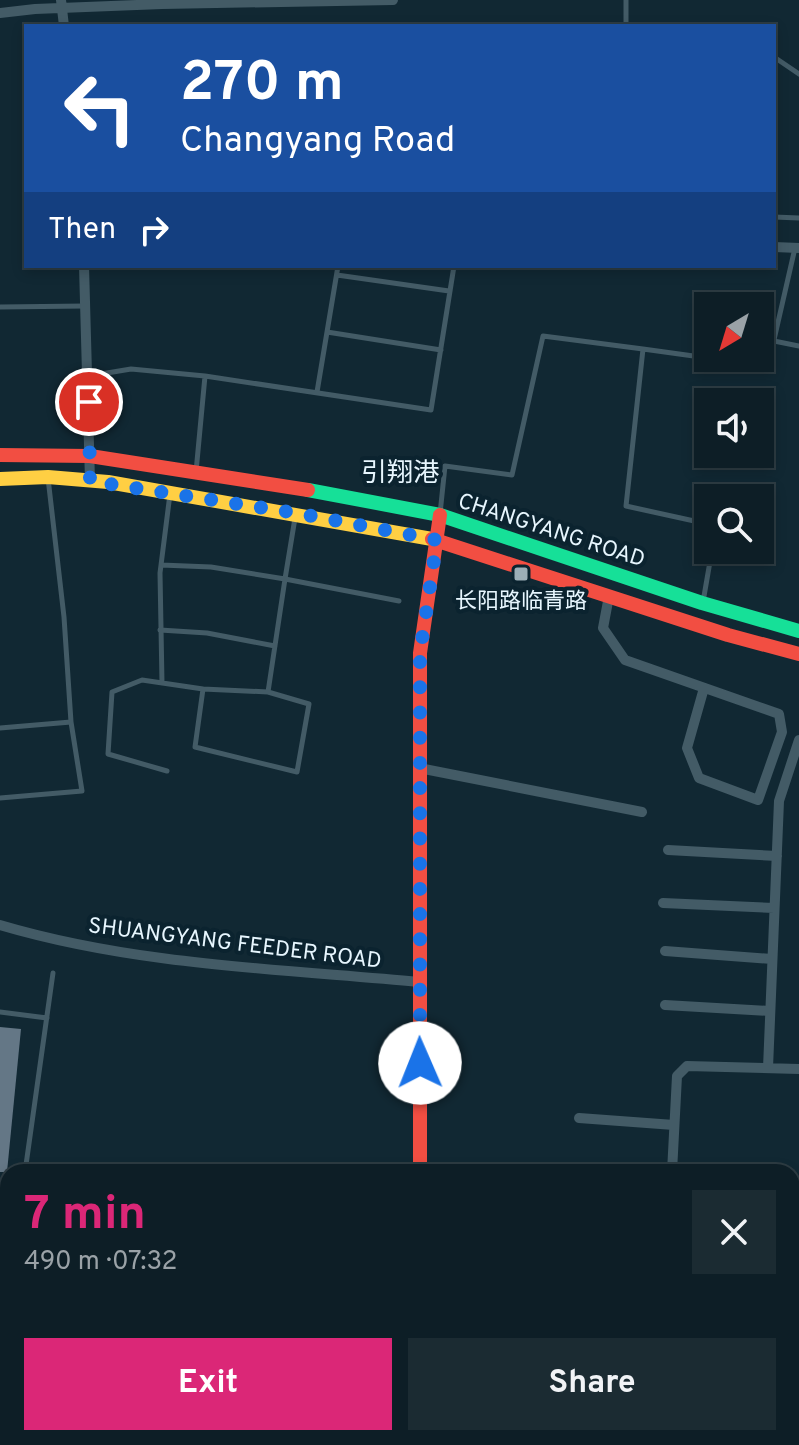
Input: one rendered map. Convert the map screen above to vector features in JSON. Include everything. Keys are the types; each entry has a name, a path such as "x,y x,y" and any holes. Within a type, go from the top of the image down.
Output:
{"main road":[{"name":"CHANGYANG ROAD","path":"0,455 90,456 440,515 702,603 799,631"},
{"name":"CHANGYANG ROAD","path":"0,479 48,477 90,481 296,513 437,540 728,635 799,654"},
{"path":"420,1164 420,653 440,515"}],"street":[{"path":"0,13 62,5 393,0"},
{"path":"776,247 797,248"},
{"path":"84,268 90,481"},
{"path":"609,596 603,628 625,660 779,714 782,732 758,800 699,778 687,748 704,688"},
{"path":"768,1068 779,801 799,740"},
{"path":"419,768 642,812"},
{"path":"668,850 777,856"},
{"path":"663,903 774,908"},
{"name":"SHUANGYANG FEEDER ROAD","path":"0,925 57,940 146,955 419,982"},
{"path":"665,951 772,959"},
{"path":"665,1005 770,1011"},
{"path":"672,1164 677,1076 687,1066 799,1069"},
{"path":"579,1118 674,1125"}],"lane":[{"path":"626,0 626,24"},
{"path":"776,58 799,74"},
{"path":"776,217 799,218"},
{"path":"797,248 774,341 799,346"},
{"path":"317,392 338,268"},
{"path":"89,376 131,369 205,376 431,410 454,268"},
{"path":"337,275 449,291"},
{"path":"0,307 86,306"},
{"path":"327,332 441,350"},
{"path":"440,515 445,466 512,475 543,336 694,356"},
{"path":"643,349 626,506 694,521"},
{"path":"196,472 205,376"},
{"path":"0,798 82,791 71,722 64,617 48,477"},
{"path":"162,683 161,565 170,493"},
{"path":"268,692 296,513"},
{"path":"702,603 709,564"},
{"path":"161,565 211,567 399,601"},
{"path":"160,630 207,633 275,646"},
{"path":"167,771 108,754 112,692 142,680 203,689 268,692 309,704 297,772 195,747 203,689"},
{"path":"0,728 71,722"},
{"path":"26,1164 53,973"},
{"path":"0,1012 47,1018"}],"building":[{"path":"0,1027 21,1029 8,1164 0,1164"}],"traffic: fast":[{"path":"308,490 440,515 702,603 799,631"}],"traffic: slow":[{"path":"0,479 48,477 108,482 432,539"}],"traffic: jam":[{"path":"0,455 90,456 308,490"},
{"path":"420,1164 420,653 440,515"},
{"path":"432,539 728,635 799,654"}],"place":[{"name":"长阳路临青路","path":"521,574"}],"district":[{"name":"引翔港","path":"400,472"}],"route":[{"path":"89,402 90,481 296,513 437,540 420,653 420,1063"}]}
